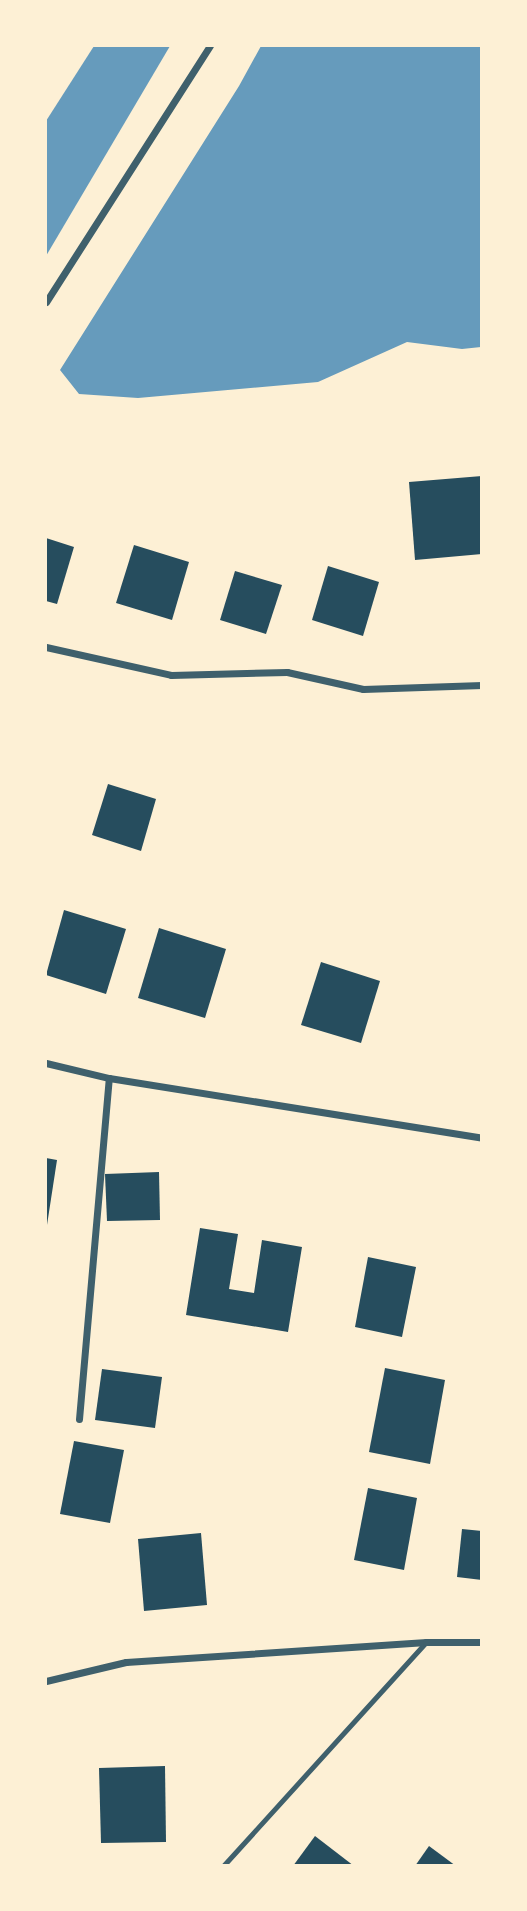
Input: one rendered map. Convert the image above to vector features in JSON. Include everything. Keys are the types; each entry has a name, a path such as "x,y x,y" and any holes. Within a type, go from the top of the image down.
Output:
{"street":[{"path":"46,302 210,46"},
{"path":"46,648 171,675 288,672 363,689 481,685"},
{"path":"46,1063 109,1078 481,1138"},
{"path":"79,1419 109,1078"},
{"path":"46,1681 126,1662 426,1642 481,1642"}],"lane":[{"path":"223,1866 426,1642"}],"water":[{"path":"94,46 170,46 46,256 46,121"},
{"path":"261,46 481,46 481,347 462,349 407,342 318,382 138,398 79,394 60,370 239,86"}],"building":[{"path":"482,476 482,554 415,560 409,482"},
{"path":"46,538 74,547 57,604 46,601"},
{"path":"134,545 189,562 172,620 116,603"},
{"path":"328,566 379,582 363,636 312,620"},
{"path":"235,571 282,585 266,634 220,620"},
{"path":"108,784 156,799 141,851 92,835"},
{"path":"64,910 126,929 106,994 46,975"},
{"path":"159,928 226,949 205,1018 138,998"},
{"path":"321,962 380,981 361,1043 301,1025"},
{"path":"46,1158 57,1160 47,1225 46,1225"},
{"path":"159,1172 160,1220 107,1221 105,1174"},
{"path":"200,1228 238,1234 229,1289 254,1293 262,1240 302,1247 288,1332 186,1315"},
{"path":"368,1257 416,1267 402,1337 355,1327"},
{"path":"385,1368 445,1380 430,1464 369,1452"},
{"path":"102,1369 162,1377 155,1428 95,1420"},
{"path":"74,1441 124,1450 110,1523 60,1514"},
{"path":"368,1488 417,1498 404,1570 354,1560"},
{"path":"462,1529 482,1531 482,1580 457,1577"},
{"path":"201,1533 207,1605 144,1611 138,1539"},
{"path":"165,1766 166,1842 101,1843 99,1768"},
{"path":"315,1836 354,1866 293,1866"},
{"path":"429,1846 456,1866 415,1866"}]}
